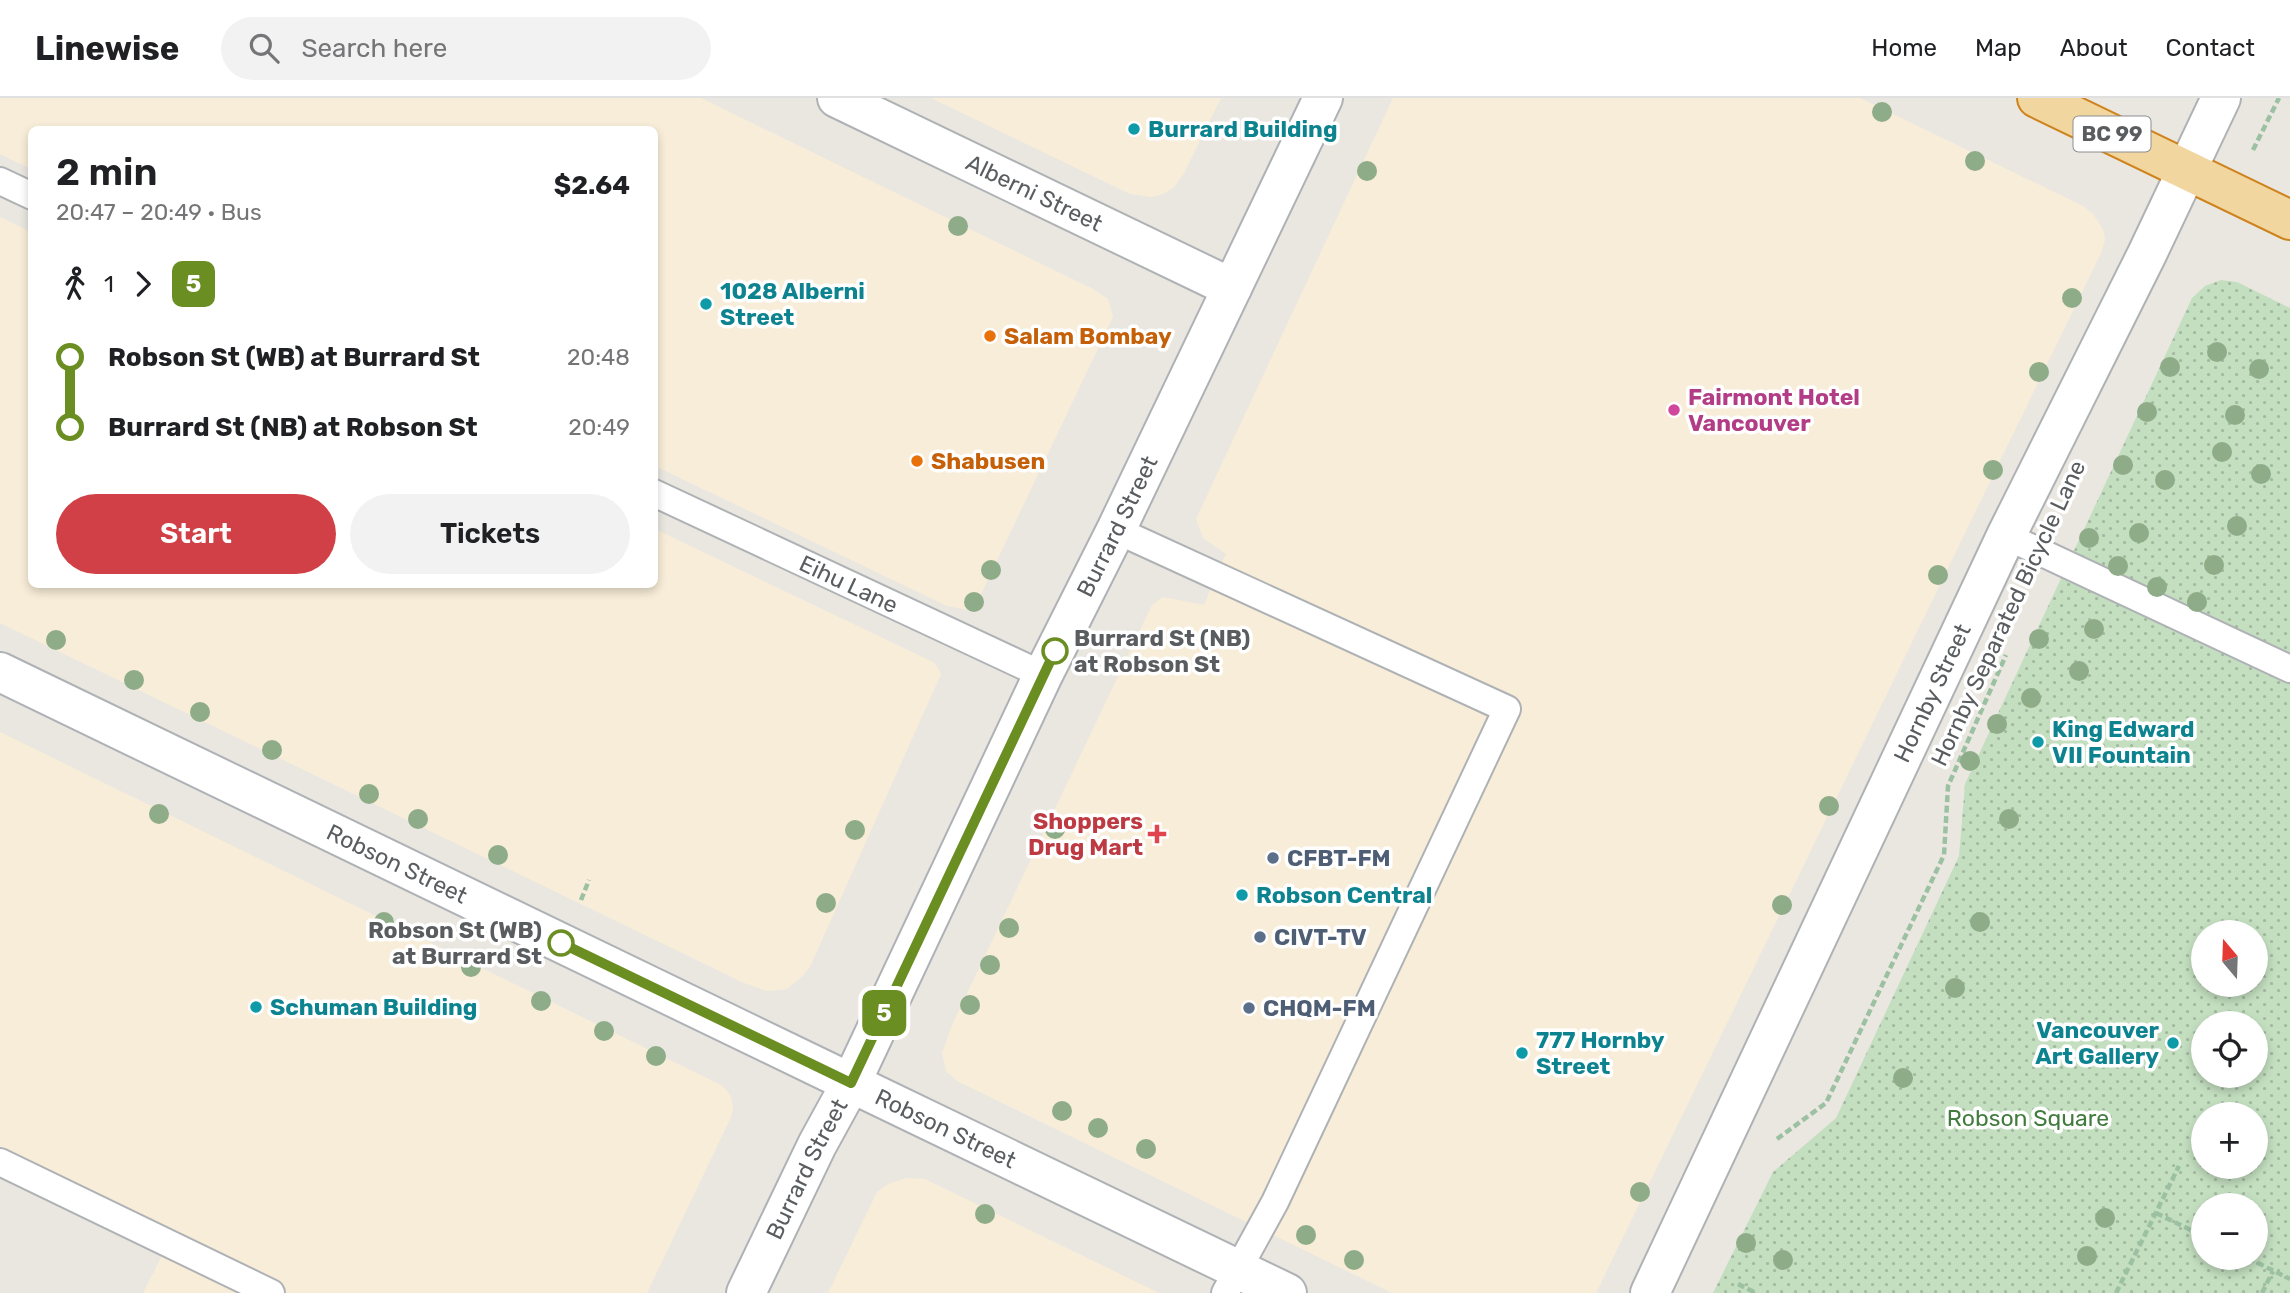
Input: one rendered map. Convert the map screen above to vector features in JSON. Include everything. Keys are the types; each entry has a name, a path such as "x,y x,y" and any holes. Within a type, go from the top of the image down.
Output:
{"highway":[{"name":"BC 99","path":"2037,98 2290,220"}],"main road":[{"name":"Alberni Street","path":"837,98 1232,288"},
{"name":"Burrard Street","path":"746,1293 817,1145 851,1083 1043,676 1323,98"},
{"name":"Hornby Street","path":"1650,1293 2006,536 2221,98"},
{"name":"Robson Street","path":"0,671 851,1083 1231,1281 1287,1293"}],"lane":[{"path":"0,181 28,194"},
{"name":"Eihu Lane","path":"658,494 1043,676"},
{"path":"1116,530 1507,709 1275,1202 1231,1281"},
{"path":"2006,536 2290,669"},
{"path":"0,1162 271,1293"}],"path":[{"path":"2273,111 2279,98"},
{"name":"Hornby Separated Bicycle Lane","path":"1774,1141 1826,1103 1836,1083 1944,855 1948,786 2011,645"},
{"path":"578,908 589,880"},
{"path":"2116,1293 2179,1167"},
{"path":"2156,1213 2191,1230"},
{"path":"2268,1268 2290,1279"},
{"path":"2262,1293 2273,1271"},
{"path":"1738,1284 1756,1293"}],"shaded area":[{"path":"0,98 701,98 1093,289 1108,299 1113,317 973,611 947,606 658,467 658,126 28,126 28,168 0,154"},
{"path":"931,98 1221,98 1183,175 1173,188 1152,197 1130,194"},
{"path":"1393,98 1860,98 2083,206 2093,214 2103,229 2105,240 1596,1293 1392,1293 957,1081 946,1071 942,1053 952,1025 1152,605 1163,597 1204,605 1226,554 1203,538 1196,519"},
{"path":"0,217 28,231 28,588 658,588 658,530 935,663 941,674 810,967 787,989 767,991 744,983 0,623"},
{"path":"0,732 723,1086 730,1095 732,1115 647,1293 143,1293 168,1244 0,1162"},
{"path":"907,1178 925,1179 1159,1293 828,1293 877,1192 890,1183"}],"green space":[{"name":"Robson Square","path":"2221,280 2237,282 2290,308 2290,1293 1713,1293 1773,1172 1836,1118 1959,856 1965,784 2192,298 2205,286"}],"bus line":[{"name":"5","path":"561,943 851,1083 1055,651"}],"place":[{"name":"Burrard Building","path":"1134,129"},
{"name":"1028 Alberni Street","path":"706,304"},
{"name":"Salam Bombay","path":"990,336"},
{"name":"Fairmont Hotel Vancouver","path":"1674,410"},
{"name":"Shabusen","path":"917,461"},
{"name":"Burrard St (NB) at Robson St","path":"1055,651"},
{"name":"King Edward VII Fountain","path":"2038,742"},
{"name":"Shoppers Drug Mart","path":"1157,834"},
{"name":"CFBT-FM","path":"1273,858"},
{"name":"Robson Central","path":"1242,895"},
{"name":"CIVT-TV","path":"1260,937"},
{"name":"Robson St (WB) at Burrard St","path":"561,943"},
{"name":"Schuman Building","path":"256,1007"},
{"name":"CHQM-FM","path":"1249,1008"},
{"name":"Vancouver Art Gallery","path":"2173,1043"},
{"name":"777 Hornby Street","path":"1522,1053"}]}
